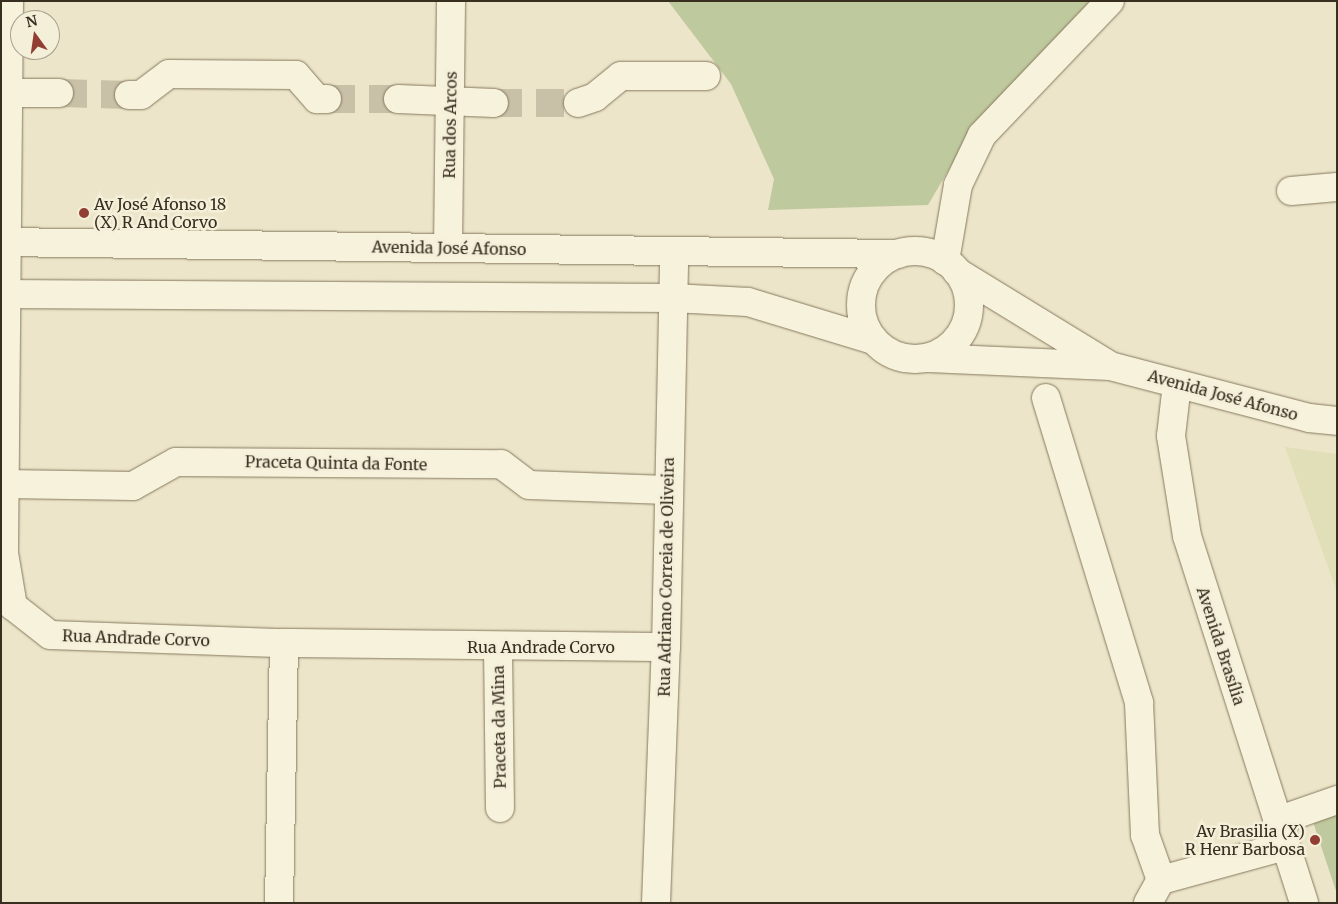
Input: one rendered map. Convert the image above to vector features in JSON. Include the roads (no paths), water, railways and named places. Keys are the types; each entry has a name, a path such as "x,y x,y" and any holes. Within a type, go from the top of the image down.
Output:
{"street":[{"name":"Rua Andrade Corvo","path":"9,1 4,93 4,553 13,606 50,635 284,643 498,647 666,647"},
{"name":"Rua dos Arcos","path":"448,248 451,1"},
{"path":"951,266 958,185 982,135 1110,1"},
{"path":"129,95 141,94 169,74 296,75 317,99 327,99"},
{"path":"578,103 595,97 621,76 706,76"},
{"path":"4,93 59,93"},
{"path":"398,99 494,103"},
{"path":"1291,191 1337,187"},
{"name":"Avenida José Afonso","path":"4,242 898,254"},
{"name":"Rua Adriano Correia de Oliveira","path":"656,903 666,647 667,490 674,251"},
{"path":"4,294 673,298 748,302 873,340 897,357 930,358 946,350 958,338 966,322 966,287 951,266 914,251 898,254 882,262 870,275 863,291 860,308 864,325 873,340"},
{"name":"Avenida José Afonso","path":"951,266 1110,366"},
{"name":"Avenida José Afonso","path":"930,358 1110,366 1310,418 1337,421"},
{"name":"Avenida Brasília","path":"1176,384 1171,436 1187,536 1304,903"},
{"path":"1046,398 1139,703 1145,835 1155,891 1281,833 1337,800"},
{"name":"Praceta Quinta da Fonte","path":"5,484 133,486 176,462 501,464 529,485 667,490"},
{"path":"279,903 284,643"},
{"name":"Praceta da Mina","path":"498,647 500,808"}],"tunnel":[{"path":"59,93 129,95"},
{"path":"327,99 398,99"},
{"path":"494,103 578,103"}],"place":[{"name":"Av José Afonso 18 (X) R And Corvo","path":"84,213"},
{"name":"Av Brasilia (X) R Henr Barbosa","path":"1315,840"}]}
